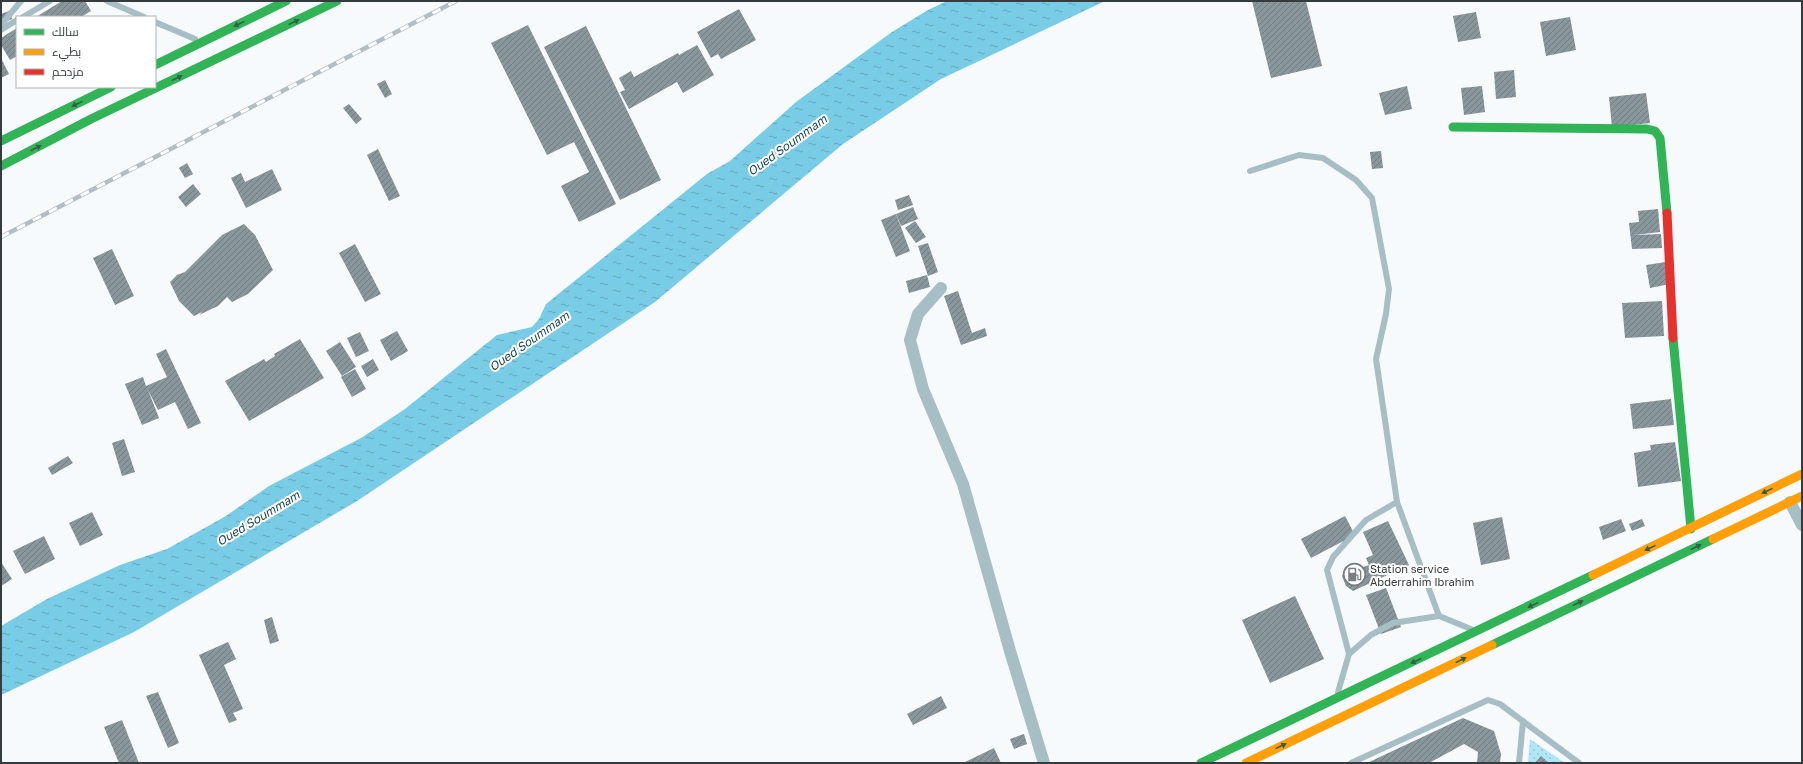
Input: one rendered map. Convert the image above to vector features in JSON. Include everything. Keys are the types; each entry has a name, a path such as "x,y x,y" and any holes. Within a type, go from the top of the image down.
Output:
{"main road":[{"path":"156,65 286,1"},
{"path":"156,88 337,1"},
{"path":"1,141 110,88"},
{"path":"1,166 91,119 156,88"},
{"path":"1453,127 1647,129 1655,131 1660,138 1668,225 1673,337 1691,528"},
{"path":"1201,763 1802,474"},
{"path":"1246,763 1802,496"}],"street":[{"path":"941,288 918,314 910,340 923,389 963,484 1010,651 1044,763"},
{"path":"1790,502 1802,525"}],"lane":[{"path":"1,25 21,1"},
{"path":"25,16 50,1"},
{"path":"107,1 142,16"},
{"path":"1,30 16,21"},
{"path":"156,22 202,42"},
{"path":"1250,171 1299,155 1323,158 1356,180 1372,198 1389,288 1386,314 1376,359 1397,502 1439,616"},
{"path":"1336,699 1349,654 1327,570 1333,556 1366,520 1397,502"},
{"path":"1349,654 1371,635 1393,623 1439,616 1478,631"},
{"path":"1351,763 1488,700 1500,704 1578,763"},
{"path":"1519,763 1523,721"}],"shaded area":[{"path":"1530,739 1565,763 1528,763"}],"water":[{"name":"Oued Soummam","path":"947,1 1105,1 941,79 843,144 655,302 357,501 134,632 1,695 1,626 47,599 120,565 167,549 226,516 269,486 361,438 405,409 497,335 532,327 539,319 546,304 707,174 730,161 796,102 892,32 928,10"}],"building":[{"path":"62,1 85,1 91,11 83,16 38,16"},
{"path":"1252,1 1306,1 1322,66 1271,78"},
{"path":"739,9 756,40 721,59 718,54 711,58 697,32"},
{"path":"9,11 12,19 1,24 1,14"},
{"path":"1476,12 1481,38 1458,42 1453,16"},
{"path":"1570,17 1576,50 1546,56 1540,22"},
{"path":"528,25 616,204 579,222 561,186 589,172 574,142 547,155 491,43"},
{"path":"586,26 661,180 620,200 544,47"},
{"path":"16,29 16,57 10,60 1,45 1,38"},
{"path":"697,45 714,75 683,93 677,82 629,109 620,92 625,90 619,78 631,71 634,77 678,53 679,55"},
{"path":"1,58 9,74 1,78"},
{"path":"1514,70 1516,97 1496,99 1494,72"},
{"path":"385,80 392,94 385,98 377,84"},
{"path":"1407,86 1412,109 1385,115 1379,93"},
{"path":"1482,86 1485,112 1464,115 1461,88"},
{"path":"1646,93 1650,123 1612,127 1609,97"},
{"path":"349,104 362,119 356,124 343,108"},
{"path":"378,149 400,196 389,201 367,155"},
{"path":"1381,151 1383,168 1372,169 1370,152"},
{"path":"187,163 193,174 185,178 179,168"},
{"path":"272,169 282,190 246,208 231,178 241,173 245,182"},
{"path":"193,184 201,194 186,207 178,197"},
{"path":"909,195 913,205 898,210 895,200"},
{"path":"913,207 918,219 901,226 896,214"},
{"path":"1658,209 1660,232 1634,235 1661,234 1662,248 1632,249 1629,223 1639,222 1638,211"},
{"path":"896,214 910,251 896,257 881,220"},
{"path":"915,221 926,237 916,243 905,228"},
{"path":"244,224 255,235 273,270 248,294 232,302 227,297 218,306 194,316 179,301 170,282 177,275 185,272 222,235"},
{"path":"928,243 938,272 928,276 918,246"},
{"path":"355,244 381,294 365,302 339,253"},
{"path":"112,249 134,296 115,305 93,258"},
{"path":"1666,262 1670,284 1650,288 1646,265"},
{"path":"927,275 930,287 909,293 906,281"},
{"path":"958,291 972,333 985,328 987,336 961,345 944,296"},
{"path":"1662,301 1664,336 1625,338 1622,303"},
{"path":"397,331 408,351 391,361 380,340"},
{"path":"360,332 369,351 356,357 347,338"},
{"path":"300,339 324,378 249,421 225,381 264,359 266,362 275,356 274,354"},
{"path":"340,342 356,367 342,376 326,351"},
{"path":"166,349 201,423 188,429 175,402 158,410 148,390 159,418 142,425 125,384 143,377 146,386 167,377 156,354"},
{"path":"373,359 379,370 367,377 361,366"},
{"path":"355,369 366,389 352,397 341,377"},
{"path":"1671,399 1674,425 1633,429 1630,404"},
{"path":"124,439 135,472 122,476 112,443"},
{"path":"1675,442 1681,481 1638,487 1634,453 1651,450 1650,445"},
{"path":"68,456 73,463 52,475 48,468"},
{"path":"92,512 103,535 80,546 69,523"},
{"path":"1345,516 1355,535 1311,558 1301,539"},
{"path":"1502,517 1510,559 1481,565 1473,523"},
{"path":"1621,519 1626,531 1603,540 1599,527"},
{"path":"1642,519 1645,526 1632,531 1629,524"},
{"path":"1388,521 1409,565 1353,591 1346,586 1342,576 1345,567 1355,563 1363,567 1369,565 1366,558 1373,555 1363,532"},
{"path":"44,536 55,559 25,574 13,551"},
{"path":"1,562 12,579 1,586"},
{"path":"1386,588 1401,627 1381,634 1366,595"},
{"path":"1295,596 1324,659 1270,683 1242,620"},
{"path":"272,617 279,641 270,644 264,620"},
{"path":"228,642 236,659 224,665 243,709 233,713 237,720 229,723 199,655"},
{"path":"158,692 179,743 168,748 146,696"},
{"path":"941,696 947,708 913,725 907,714"},
{"path":"1463,718 1494,731 1501,754 1500,763 1477,763 1478,752 1464,744 1429,763 1367,763"},
{"path":"122,720 139,763 119,763 104,727"},
{"path":"1024,734 1027,744 1014,749 1010,739"},
{"path":"994,748 1001,763 963,763"},
{"path":"1541,756 1549,763 1535,763"}],"railway":[{"path":"1,237 456,1"}],"traffic: fast":[{"path":"156,65 286,1"},
{"path":"156,88 337,1"},
{"path":"1,141 109,88"},
{"path":"1,166 91,119 156,88"},
{"path":"1453,127 1647,129 1655,131 1660,138 1667,213"},
{"path":"1673,338 1691,529"},
{"path":"1492,645 1713,539"},
{"path":"1201,763 1593,575"}],"traffic: slow":[{"path":"1593,575 1802,474"},
{"path":"1713,539 1802,496"},
{"path":"1246,763 1492,645"}],"traffic: jam":[{"path":"1667,213 1673,338"}],"place":[{"name":"Station service Abderrahim Ibrahim","path":"1355,574"}]}
